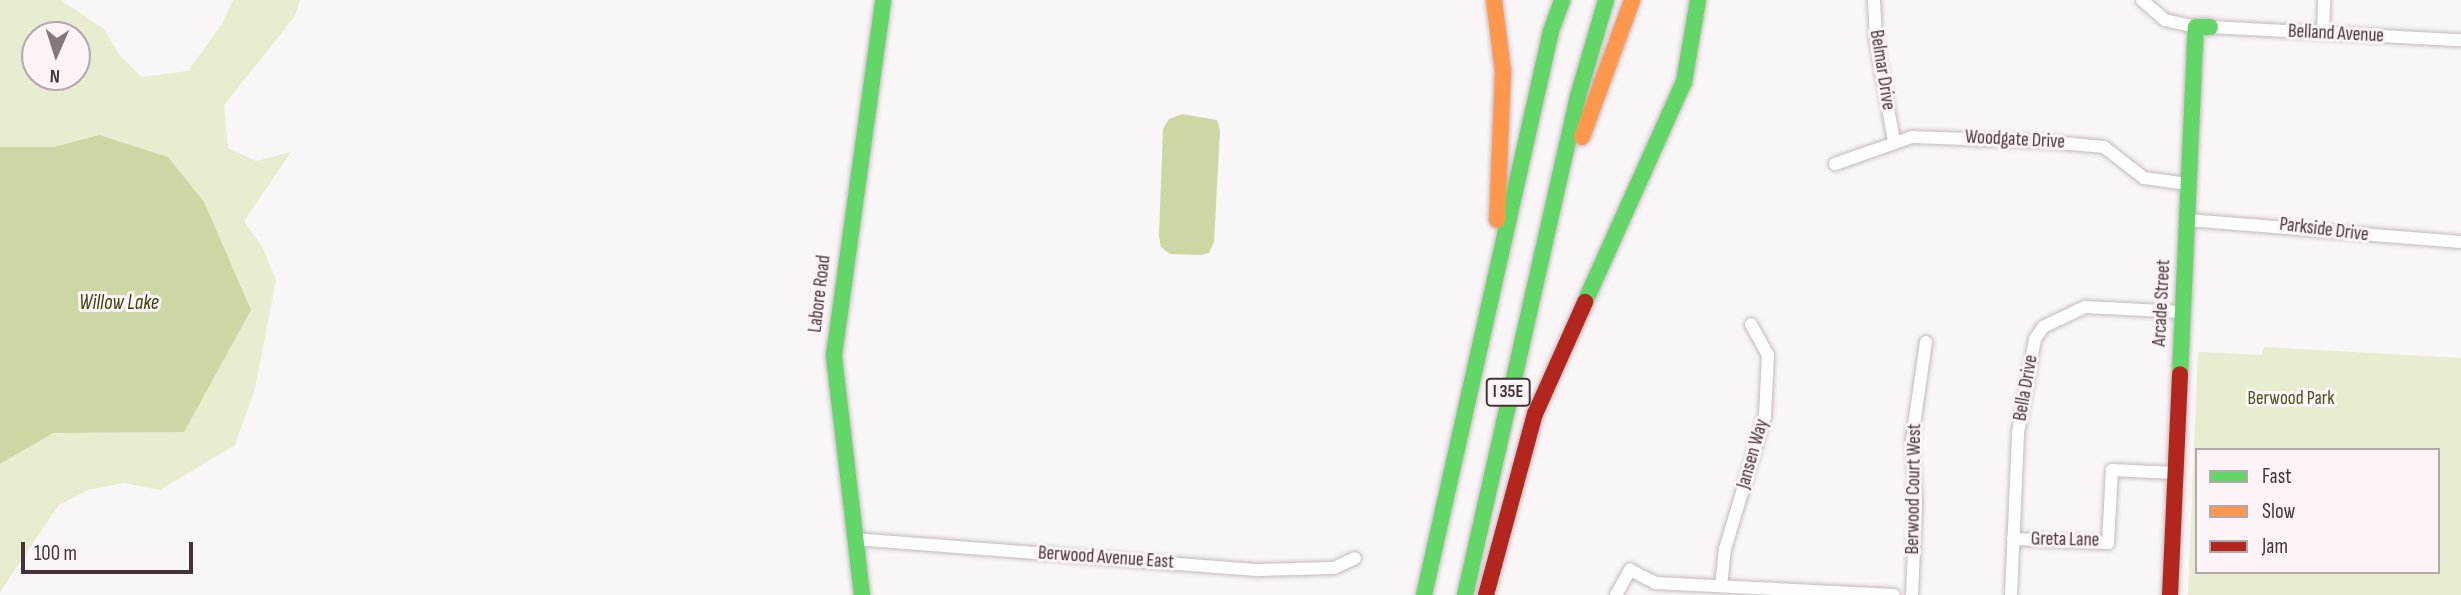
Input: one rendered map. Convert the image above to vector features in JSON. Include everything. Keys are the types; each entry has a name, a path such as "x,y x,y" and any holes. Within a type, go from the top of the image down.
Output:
{"main road":[{"name":"Labore Road","path":"862,595 834,355 883,0"},
{"path":"1494,0 1503,71 1495,279"},
{"name":"I 35E","path":"1423,595 1551,31 1562,0"},
{"name":"I 35E","path":"1465,595 1556,190 1606,0"},
{"path":"1556,190 1577,150 1632,0"},
{"path":"1486,595 1535,414 1684,82 1698,0"},
{"name":"Arcade Street","path":"2169,595 2188,184 2203,27"}],"street":[{"name":"Belmar Drive","path":"1874,0 1876,41 1894,141"},
{"path":"2142,0 2165,20 2203,27"},
{"path":"2323,33 2324,0"},
{"name":"Belland Avenue","path":"2203,27 2461,40"},
{"name":"Woodgate Drive","path":"1835,164 1894,141 1931,135 2092,144 2113,152 2144,178 2188,184"},
{"name":"Parkside Drive","path":"2187,220 2461,242"},
{"name":"Bella Drive","path":"2011,595 2021,402 2035,339 2043,327 2085,307 2182,312"},
{"name":"Jansen Way","path":"1721,586 1728,538 1765,416 1768,355 1751,324"},
{"name":"Berwood Court West","path":"1912,595 1916,503 1912,439 1926,342"},
{"name":"Greta Lane","path":"2013,539 2108,543 2112,470 2175,473"},
{"name":"Berwood Avenue East","path":"854,539 1259,570 1334,568 1354,558"},
{"path":"1616,595 1629,570 1655,583 1894,595"}],"green space":[{"path":"0,0 61,0 104,29 120,56 142,77 188,71 222,24 233,0 300,0 295,16 224,105 228,148 256,161 291,152 244,221 263,248 276,280 255,389 235,445 160,490 123,483 88,490 59,505 0,592 0,464 53,433 184,432 99,135 54,147 0,147"},
{"name":"Berwood Park","path":"2264,347 2461,358 2461,595 2188,595 2198,352 2262,355"}],"water":[{"path":"1182,114 1217,120 1220,131 1214,242 1209,253 1200,255 1170,254 1161,247 1159,236 1163,129 1169,119"},
{"name":"Willow Lake","path":"99,135 168,157 204,202 251,310 184,432 53,433 0,464 0,147 54,147"}],"traffic: fast":[{"path":"862,595 834,355 883,0"},
{"path":"1424,595 1551,31 1562,0"},
{"path":"1465,595 1578,96 1606,0"},
{"path":"1585,302 1684,82 1698,0"},
{"path":"2180,374 2196,27 2210,27"}],"traffic: slow":[{"path":"1494,0 1503,71 1497,220"},
{"path":"1582,137 1632,0"}],"traffic: jam":[{"path":"1486,595 1535,414 1585,302"},
{"path":"2170,595 2180,374"}]}
